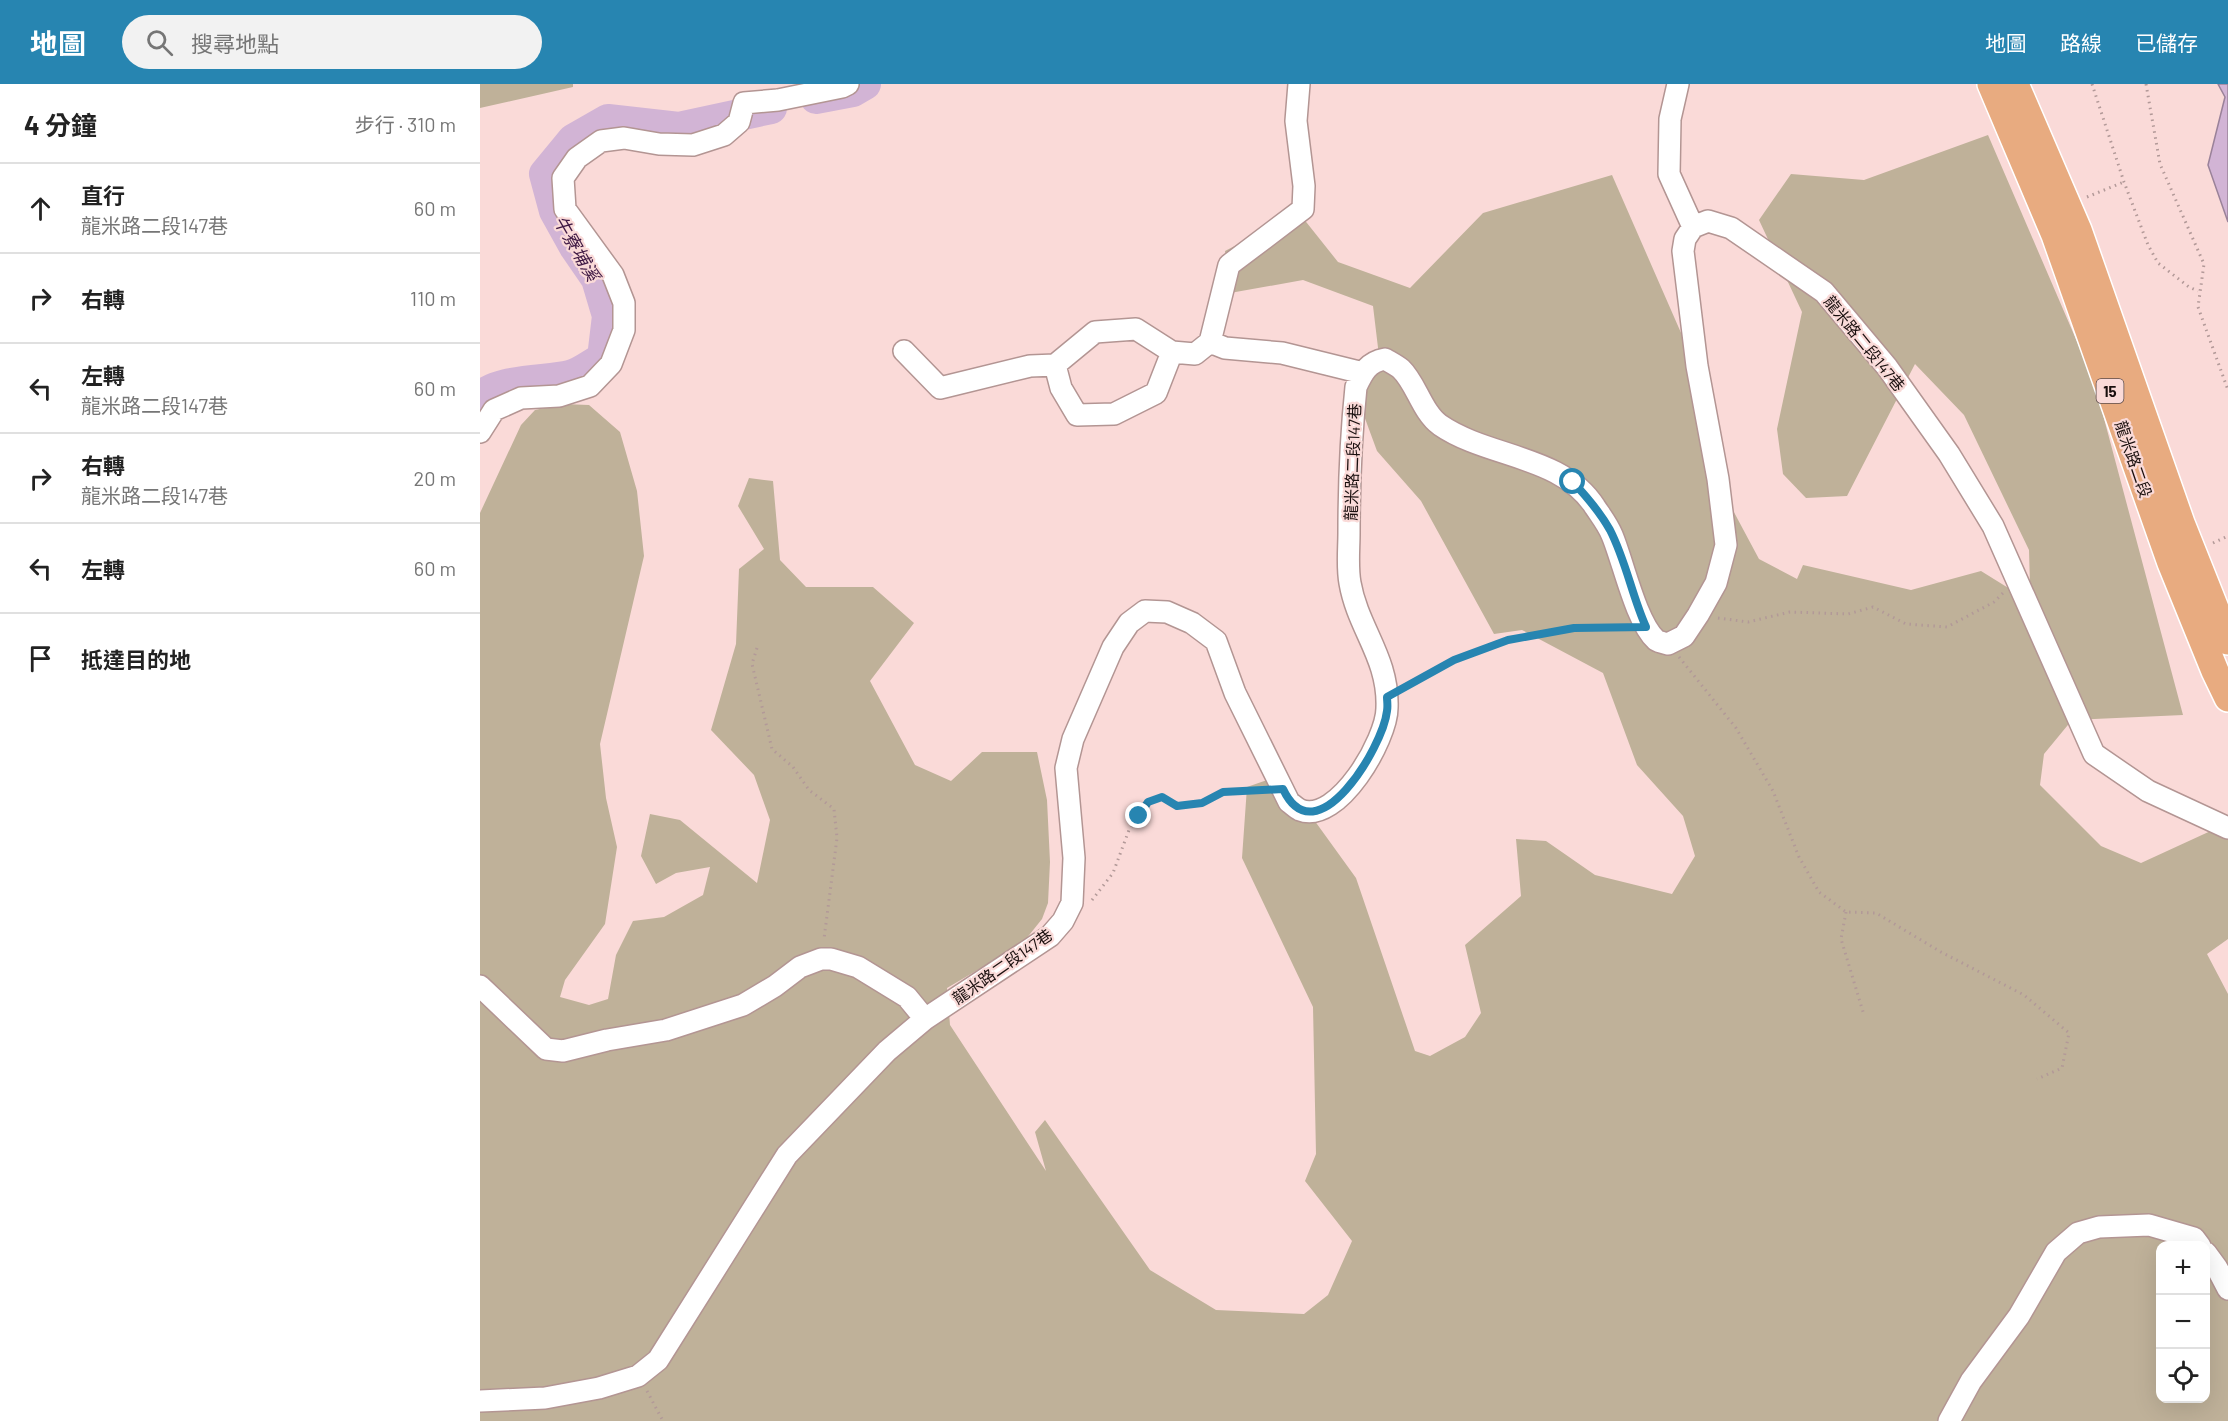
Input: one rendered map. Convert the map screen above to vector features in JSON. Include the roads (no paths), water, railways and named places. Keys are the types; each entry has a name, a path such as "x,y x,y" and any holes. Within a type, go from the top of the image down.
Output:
{"main road":[{"name":"龍米路二段","path":"1991,84 2055,235 2170,563 2228,698"},
{"name":"龍米路二段","path":"2015,84 2078,230 2181,523 2228,641"}],"street":[{"path":"480,432 494,410 521,398 559,396 590,386 611,364 624,330 624,303 613,274 565,209 563,178 577,158 601,141 624,138 659,144 693,145 724,135 741,112 778,100 848,84"},
{"path":"904,351 940,388 1030,366 1055,365 1095,332 1136,329 1172,352 1195,354 1210,342 1229,266 1303,209 1304,186 1296,121 1299,84"},
{"path":"1210,342 1225,348 1282,352 1363,373 1373,362 1385,359 1401,369 1439,424 1470,440 1552,471 1573,482 1593,504 1611,532 1636,606 1646,627 1657,641 1668,644 1684,636 1716,583 1726,545 1718,479 1697,366 1685,272 1683,251 1685,239 1694,227 1669,174 1670,119 1678,84"},
{"name":"龍米路二段147巷","path":"1694,227 1708,221 1731,228 1824,292 1887,367 1949,454 1993,526 2094,754 2148,791 2228,828"},
{"path":"1055,365 1062,388 1077,415 1114,414 1156,393 1172,352"},
{"name":"龍米路二段147巷","path":"480,1401 545,1398 599,1388 638,1376 657,1360 787,1155 887,1051 925,1019 1050,936 1063,921 1072,903 1074,858 1066,768 1073,739 1113,647 1129,623 1145,611 1167,612 1192,623 1215,641 1235,693 1289,802 1301,810 1314,811 1333,804 1354,782 1377,743 1387,711 1384,673 1359,615 1350,582 1349,489 1354,402 1356,387 1363,373"},
{"path":"480,986 546,1049 564,1051 607,1040 666,1030 743,1005 776,986 800,967 821,959 831,959 858,967 907,997 925,1019"},
{"path":"1949,1421 1971,1381 2019,1316 2056,1252 2078,1233 2099,1227 2149,1225 2194,1238 2197,1241"},
{"path":"2210,1259 2228,1289"}],"waterway":[{"name":"牛寮埔溪","path":"816,98 853,91 865,84"},
{"name":"牛寮埔溪","path":"480,399 496,388 570,376 603,358 608,316 597,279 575,247 555,211 545,174 573,140 608,120 679,128 771,108"}]}
